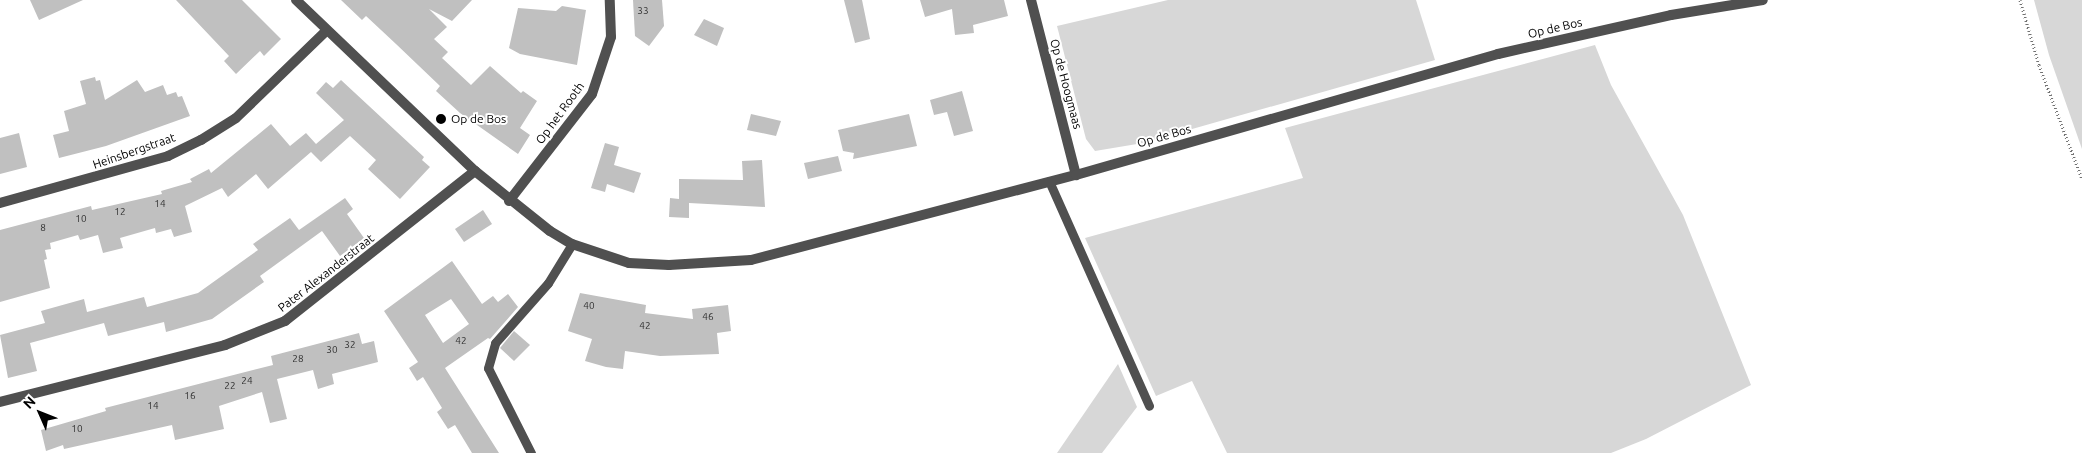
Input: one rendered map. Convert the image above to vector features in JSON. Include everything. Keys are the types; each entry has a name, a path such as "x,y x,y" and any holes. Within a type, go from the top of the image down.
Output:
{"street":[{"name":"Op de Bos","path":"296,0 326,31 474,171 509,201 572,244 629,263 708,265 751,260 1076,175 1498,54 1671,15 1763,0"},
{"name":"Op het Rooth","path":"509,201 592,94 600,76 611,37 610,0"},
{"name":"Op de Hoogmaas","path":"1031,0 1076,175"},
{"name":"Heinsbergstraat","path":"0,202 168,156 201,140 236,118 326,31"},
{"name":"Pater Alexanderstraat","path":"0,402 225,345 285,321 474,171"}],"lane":[{"path":"1049,181 1149,406"},
{"path":"531,453 488,368 496,342 548,284 572,244"}],"path":[{"path":"2020,0 2039,65 2082,179"}],"shaded area":[{"path":"1168,0 1416,0 1435,60 1143,143 1095,151 1086,139 1057,26"},
{"path":"2034,0 2082,0 2082,149 2049,55"},
{"path":"1595,45 1611,85 1683,215 1751,385 1646,439 1611,453 1227,453 1192,381 1156,396 1085,238 1303,178 1285,128"},
{"path":"1118,364 1137,407 1102,453 1057,453"}],"building":[{"path":"30,0 83,0 39,20"},
{"path":"176,0 242,0 281,39 264,56 260,51 236,74 224,61 229,56"},
{"path":"341,0 472,0 452,21 429,9 447,27 434,39 448,52 442,58 471,85 490,66 521,93 523,91 537,101 520,128 530,135 518,154 460,113 436,91 440,86 396,44 366,16 362,20"},
{"path":"633,0 662,0 664,26 649,46 635,36"},
{"path":"844,0 862,0 870,39 855,43"},
{"path":"920,0 1004,0 1008,16 973,25 974,33 955,35 952,9 925,17"},
{"path":"562,6 586,10 577,65 520,54 509,48 518,8 556,11"},
{"path":"704,19 724,28 717,46 694,35"},
{"path":"95,77 96,81 100,80 105,100 137,80 145,92 163,85 167,95 176,92 178,97 182,96 190,116 106,146 59,158 53,135 69,131 64,111 86,104 80,81"},
{"path":"341,80 424,157 422,160 430,167 400,199 368,169 376,160 350,136 321,162 311,152 268,189 256,174 228,197 222,188 185,206 192,232 174,237 171,229 156,233 155,228 120,238 123,248 103,253 98,235 80,240 78,235 50,243 51,249 45,250 47,259 44,260 50,288 0,302 0,230 91,206 92,210 162,194 161,191 192,182 190,179 209,169 211,173 271,124 290,146 306,133 316,144 344,120 316,93 326,82 333,88"},
{"path":"962,91 973,131 954,136 947,112 934,115 930,100"},
{"path":"751,114 781,121 776,136 747,130"},
{"path":"909,114 917,146 853,159 854,153 843,151 838,130"},
{"path":"19,133 27,167 0,174 0,138"},
{"path":"605,143 619,147 614,165 641,173 634,193 607,184 605,192 591,188"},
{"path":"838,156 842,171 808,179 804,163"},
{"path":"762,160 765,207 689,203 689,218 669,217 670,198 679,199 679,179 743,180 742,161"},
{"path":"345,198 353,209 347,214 364,238 340,256 322,231 260,276 264,282 212,319 166,332 164,322 108,336 104,323 30,343 37,371 8,378 0,335 45,323 41,311 84,299 87,312 144,297 147,307 198,293 258,250 253,244 290,218 299,230"},
{"path":"483,210 492,224 464,242 455,229"},
{"path":"452,261 482,304 493,296 498,302 508,294 518,307 490,339 488,338 445,368 499,453 472,453 455,425 448,429 437,412 442,408 423,377 417,381 409,368 418,362 384,311","holes":["451,299 469,324 443,343 425,315"]},
{"path":"580,293 646,305 645,313 693,319 692,309 728,305 731,331 717,333 719,354 660,356 625,351 623,369 606,367 585,361 592,339 568,331"},
{"path":"514,331 530,345 514,361 500,348"},
{"path":"359,333 362,344 374,341 378,362 332,374 334,384 318,389 313,370 277,379 287,419 270,423 262,392 219,406 224,429 175,440 172,425 64,449 63,445 46,451 41,430 106,411 105,408 273,365 271,356"}],"place":[{"name":"Op de Bos","path":"441,119"}]}
